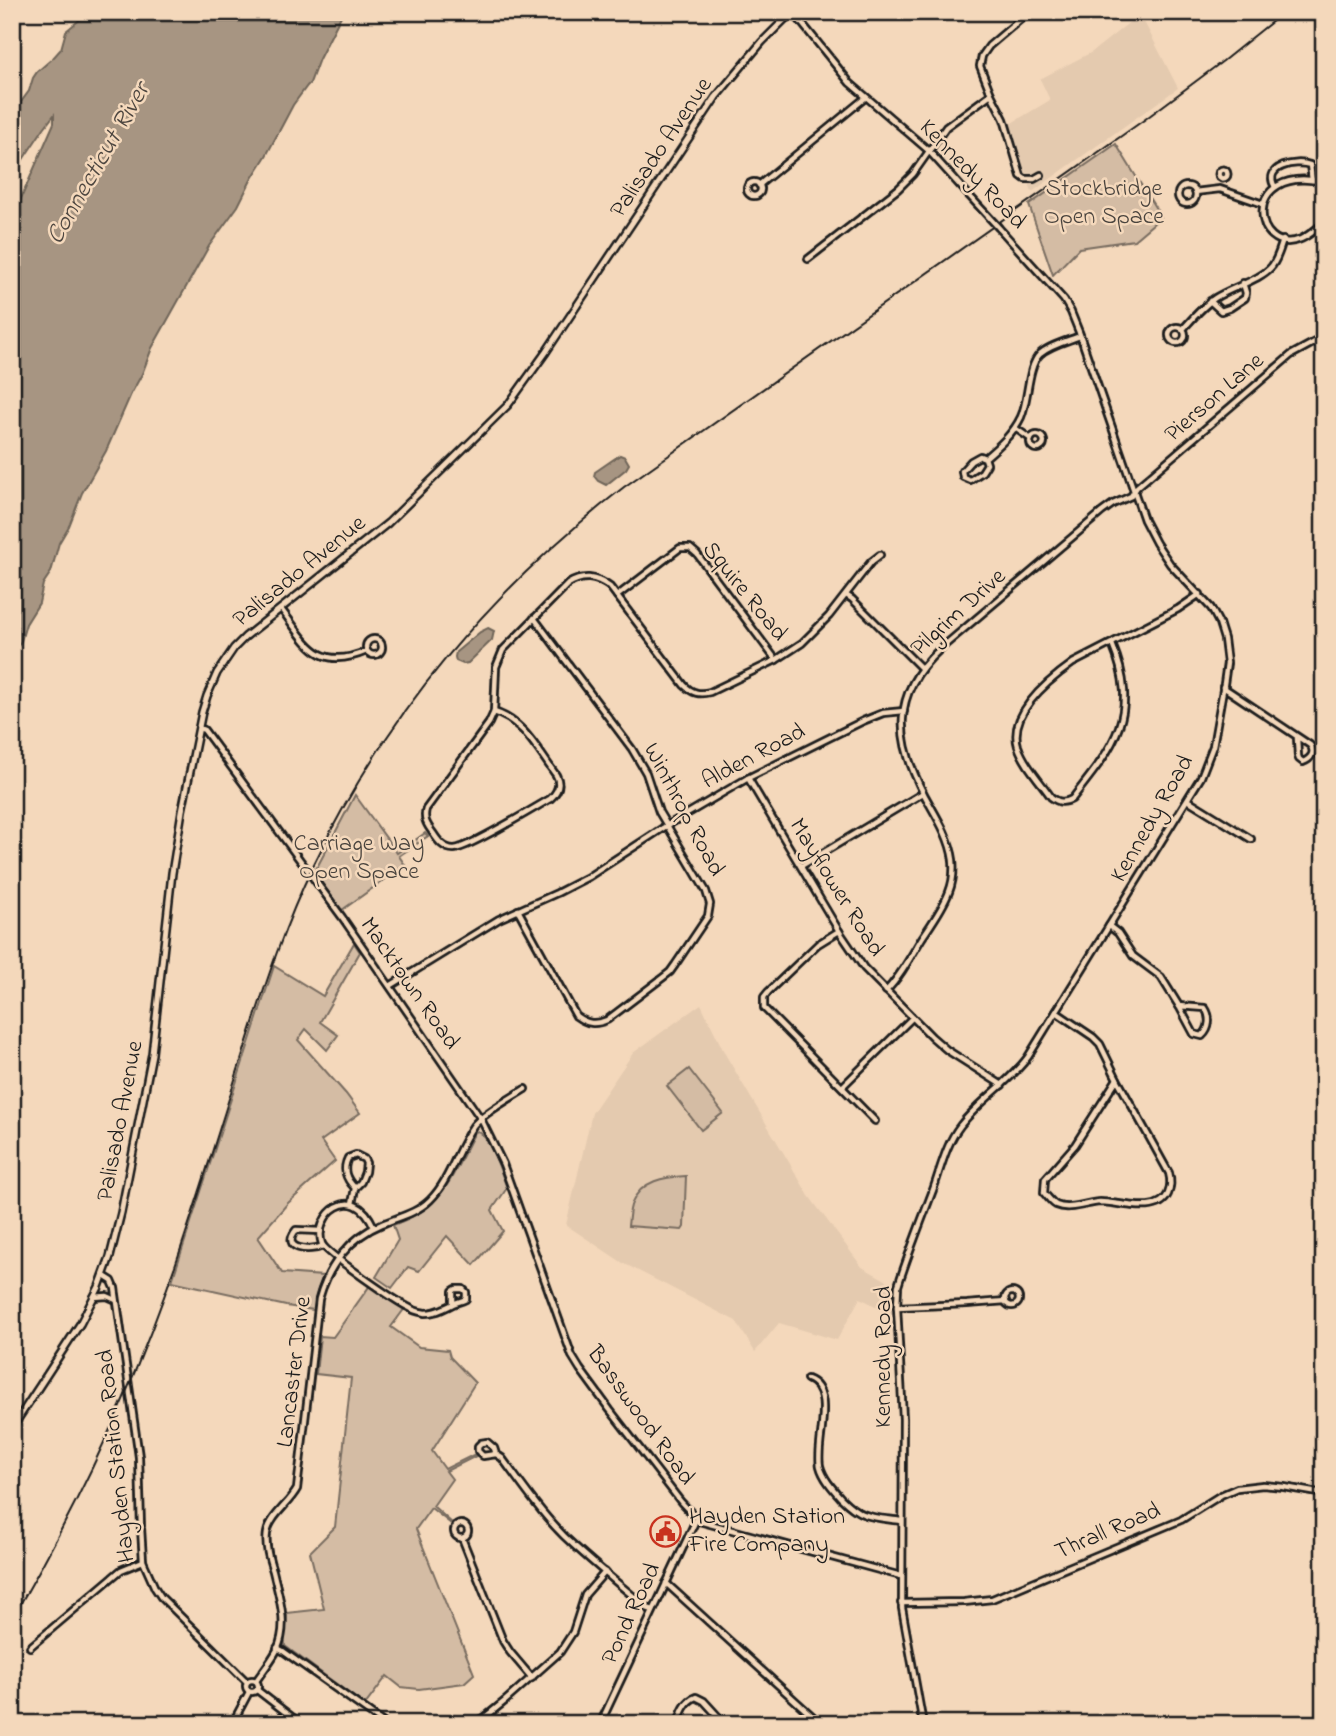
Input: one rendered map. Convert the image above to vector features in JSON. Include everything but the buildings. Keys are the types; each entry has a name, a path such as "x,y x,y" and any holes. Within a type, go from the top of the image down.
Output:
{"main road":[{"name":"Palisado Avenue","path":"12,1428 74,1334 104,1276 110,1257 152,1054 172,873 182,811 209,690 228,656 245,637 388,523 508,405 716,97 752,53 792,12"}],"street":[{"name":"Kennedy Road","path":"792,12 842,74 865,98 928,150 1064,300 1080,336 1144,520 1176,572 1211,608 1222,630 1227,655 1210,755 1201,777 1020,1068 968,1117 955,1133 902,1275 897,1296 902,1419 901,1603 923,1724"},
{"path":"1029,12 989,46 982,56 980,66 1009,131 1021,176 1034,180 1041,175"},
{"path":"808,259 898,189 913,174 946,127 991,94"},
{"path":"759,185 865,98"},
{"path":"1275,187 1271,180 1273,173 1291,164 1309,164 1312,180"},
{"path":"1219,189 1222,178"},
{"path":"1324,181 1293,181 1275,187 1262,204 1264,224 1272,234 1283,240 1302,239 1324,223"},
{"path":"1195,192 1219,189 1262,204"},
{"path":"1183,329 1210,301 1261,275 1272,266 1283,240"},
{"path":"1210,301 1220,310 1228,310 1245,298 1242,283"},
{"path":"985,458 1015,428 1025,407 1032,369 1038,356 1080,336"},
{"name":"Pierson Lane","path":"1134,492 1282,363 1324,337"},
{"path":"1015,428 1031,439"},
{"path":"980,456 985,458 987,464 982,472 970,480 963,477 962,471 971,461 980,456"},
{"name":"Pilgrim Drive","path":"886,991 899,976 933,920 952,882 953,860 950,845 923,793 905,749 902,728 908,692 928,659 1102,512 1134,492"},
{"name":"Squire Road","path":"617,596 680,548 690,548 776,660"},
{"path":"494,712 511,719 521,727 556,775 557,790 550,799 485,835 457,849 449,849 440,843 428,826 424,813 489,723 494,712 496,667 503,650 568,583 585,577 597,579 610,587 684,685 689,690 702,694 776,660 802,643 880,555"},
{"path":"1112,644 1121,669 1124,699 1116,736 1105,757 1072,799 1064,803 1056,801 1020,751 1016,738 1018,724 1030,702 1058,674 1093,651 1112,644 1178,609 1200,594"},
{"path":"846,595 921,668"},
{"path":"281,609 308,645 321,655 344,659 367,651"},
{"name":"Winthrop Road","path":"518,911 576,1016 589,1023 598,1024 670,972 705,922 710,910 710,898 654,801 646,773 632,748 534,618"},
{"path":"1223,687 1310,745 1313,751 1311,757 1303,762 1298,756 1297,738"},
{"name":"Alden Road","path":"390,986 480,930 588,877 667,825 748,778 883,712 904,711"},
{"name":"Macktown Road","path":"199,729 204,730 343,919 481,1119 503,1164 519,1207"},
{"name":"Mayflower Road","path":"748,778 839,932 864,968 947,1050 1002,1085"},
{"path":"801,866 923,793"},
{"path":"1188,800 1251,839"},
{"path":"1109,926 1118,933 1133,956 1161,977 1180,1006 1189,1029 1194,1034 1204,1035 1208,1027 1208,1013 1205,1008 1180,1006"},
{"path":"839,932 810,951 768,992 763,1004 875,1121"},
{"path":"1056,1012 1100,1044 1169,1173 1171,1184 1169,1193 1160,1203 1147,1207 1108,1202 1063,1207 1055,1204 1044,1193 1045,1179 1075,1144 1117,1079"},
{"path":"842,1087 912,1018"},
{"path":"481,1119 525,1089"},
{"name":"Lancaster Drive","path":"256,1681 277,1648 282,1631 282,1611 268,1553 267,1535 271,1522 297,1489 319,1299 329,1272 338,1258 359,1237 374,1227 415,1211 429,1201 442,1184 473,1125 481,1119"},
{"path":"352,1204 355,1188 361,1182 366,1163 356,1155 348,1158 344,1171 355,1188"},
{"path":"374,1227 357,1205 338,1206 328,1215 321,1231 323,1246 414,1310 439,1311 453,1303"},
{"name":"Basswood Road","path":"519,1207 576,1362 608,1408 696,1520 901,1576"},
{"path":"321,1231 296,1230 291,1241 302,1249 315,1250 323,1246"},
{"name":"Hayden Station Road","path":"104,1276 113,1284 139,1457 143,1561 161,1597 247,1682"},
{"path":"94,1297 112,1297 116,1300"},
{"path":"897,1307 1006,1301"},
{"path":"807,1379 818,1386 823,1399 819,1453 824,1474 836,1492 856,1511 866,1516 901,1521"},
{"path":"496,1454 563,1534 647,1608 653,1610"},
{"name":"Thrall Road","path":"901,1603 981,1601 1000,1597 1181,1520 1237,1488 1284,1486 1324,1494"},
{"name":"Pond Road","path":"600,1724 696,1520"},
{"path":"462,1538 503,1641 531,1678"},
{"path":"30,1647 121,1570 143,1561"},
{"path":"472,1724 493,1711 554,1658 569,1641 584,1595 605,1572"},
{"path":"666,1583 821,1724"},
{"path":"277,1648 384,1724"},
{"path":"232,1724 248,1692 247,1682 256,1681 257,1690"},
{"path":"248,1692 257,1690"},
{"path":"257,1690 301,1724"},
{"path":"678,1724 688,1701 696,1697 704,1701 725,1724"}],"shaded area":[{"path":"1140,14 1178,88 1032,192 1010,124 1050,100 1040,79 1092,52"},
{"path":"701,1004 725,1054 809,1196 862,1267 893,1284 893,1315 860,1298 837,1340 779,1323 755,1352 736,1321 623,1263 566,1225 592,1113 633,1053"}],"green space":[{"name":"Stockbridge Open Space","path":"1116,144 1161,217 1134,240 1079,248 1053,275 1029,205"},
{"name":"Carriage Way Open Space","path":"355,795 397,853 425,833 428,836 399,856 405,865 342,910 314,873"},
{"path":"354,943 360,952 320,1022 338,1035 327,1050 306,1029 298,1040 360,1113 321,1141 335,1161 288,1203 258,1237 282,1273 323,1276 314,1310 172,1281 274,966 323,996"},
{"path":"689,1069 723,1113 701,1130 667,1086"},
{"path":"478,1131 491,1149 507,1188 492,1210 503,1231 474,1265 447,1236 419,1271 408,1267 392,1288 376,1277 398,1240 393,1225 410,1218 435,1200"},
{"path":"686,1176 682,1230 628,1226 631,1205 641,1189 654,1181"},
{"path":"371,1284 405,1308 391,1327 419,1347 448,1350 450,1357 475,1383 432,1451 445,1469 475,1454 476,1456 446,1471 452,1479 433,1506 452,1523 431,1508 416,1529 474,1674 464,1683 419,1689 401,1687 387,1676 365,1705 285,1646 285,1642 287,1613 324,1609 310,1552 335,1527 351,1378 316,1374 320,1336 333,1337"}],"water":[{"name":"Connecticut River","path":"86,12 343,12 310,83 293,105 238,206 209,246 152,348 106,451 82,493 59,543 51,572 43,584 39,603 12,656 12,219 54,123 54,115 12,176 12,123 37,72 61,49 66,31"},
{"path":"620,455 625,457 629,464 626,469 606,485 598,481 594,476 595,472"},
{"path":"488,628 494,631 492,640 468,663 456,661 456,652"}],"railway":[{"path":"12,1618 83,1486 144,1348 188,1228 268,978 304,886 343,808 375,755 447,657 530,568 624,487 1144,120 1284,12"}],"place":[{"name":"Hayden Station Fire Company","path":"666,1531"}]}
